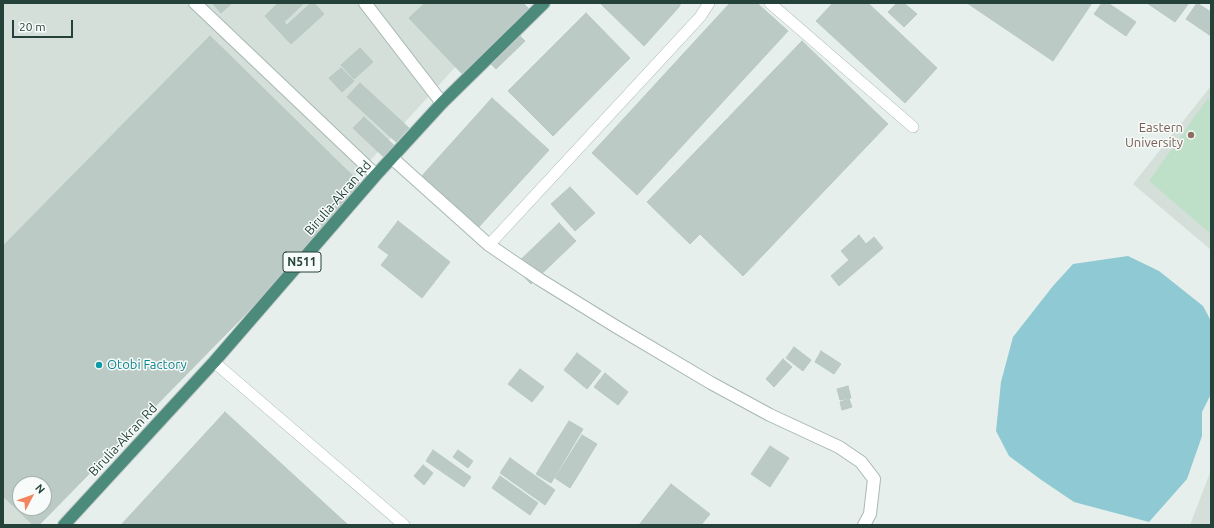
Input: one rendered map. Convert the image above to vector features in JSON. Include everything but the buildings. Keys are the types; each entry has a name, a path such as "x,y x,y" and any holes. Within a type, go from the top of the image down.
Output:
{"highway":[{"name":"Birulia-Akran Rd","path":"64,525 214,362 376,175 442,103 544,3"}],"street":[{"path":"195,3 376,175"},
{"path":"371,5 442,103"},
{"path":"392,158 489,245 539,279 614,326 711,383 770,415 839,447 861,462 874,480 870,514 864,525"}],"lane":[{"path":"489,245 700,17 709,3"},
{"path":"770,3 913,128"},
{"path":"214,362 404,525"}],"shaded area":[{"path":"3,3 426,3 469,52 366,165 243,285 52,501 52,476 12,476 12,516 39,516 31,525 3,525"},
{"name":"Eastern University","path":"1211,86 1211,250 1133,184"},
{"path":"1211,470 1211,525 1190,525"}],"green space":[{"name":"Eastern University","path":"1208,98 1211,102 1211,234 1149,181"}],"water":[{"path":"1128,256 1159,271 1203,306 1211,321 1211,394 1202,412 1202,436 1187,479 1149,522 1074,502 1009,456 996,431 1001,382 1013,337 1053,286 1073,264"}],"place":[{"name":"Eastern University","path":"1191,135"},
{"name":"Otobi Factory","path":"99,365"}]}
